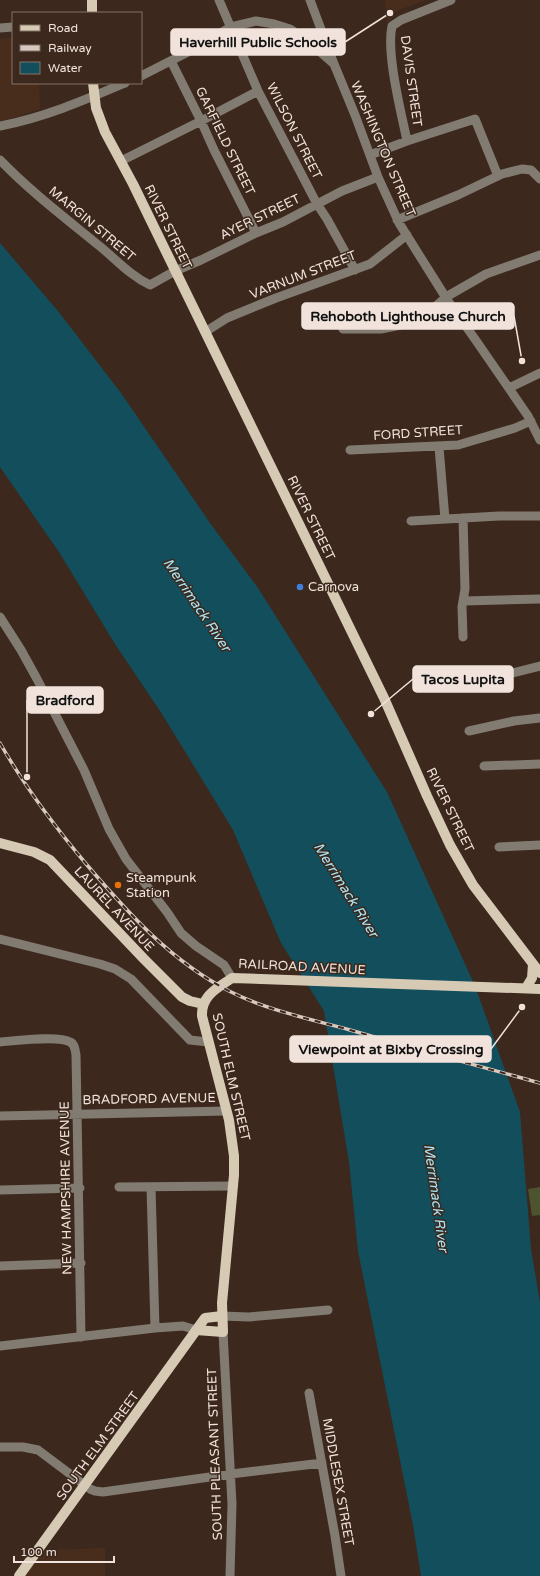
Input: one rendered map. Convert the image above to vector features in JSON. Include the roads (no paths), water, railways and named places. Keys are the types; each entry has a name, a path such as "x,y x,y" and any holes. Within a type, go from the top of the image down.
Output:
{"main road":[{"path":"92,0 92,12"},
{"name":"RIVER STREET","path":"93,84 96,108 105,132 382,692 450,845 474,885 540,973"},
{"name":"LAUREL AVENUE","path":"0,843 34,852 50,860 182,997 190,1002 203,1004"},
{"path":"525,988 532,978 533,964"},
{"name":"RAILROAD AVENUE","path":"236,978 540,989"},
{"name":"SOUTH ELM STREET","path":"223,1332 222,1316 233,1186 234,1156 226,1110 202,1016 205,998 236,978"},
{"name":"SOUTH ELM STREET","path":"19,1576 205,1318 222,1316"},
{"path":"196,1330 223,1332"}],"street":[{"name":"WILSON STREET","path":"219,0 258,91 317,204 355,270"},
{"name":"WASHINGTON STREET","path":"310,0 378,177 398,220 446,297 531,421 540,440"},
{"name":"DAVIS STREET","path":"407,141 394,69 390,35 392,26 401,20 451,0"},
{"path":"142,76 231,27 256,21 274,24 290,30 309,42 334,64"},
{"path":"0,28 12,27"},
{"name":"GARFIELD STREET","path":"171,61 256,233"},
{"path":"0,126 12,124 62,109 123,84"},
{"path":"120,161 258,91"},
{"path":"370,155 407,141 475,120 498,176"},
{"name":"MARGIN STREET","path":"0,160 42,200 140,280 150,285 175,271"},
{"path":"398,220 458,195 498,176 522,169 531,170 540,179"},
{"name":"AYER STREET","path":"175,271 283,222 342,191 378,177"},
{"name":"VARNUM STREET","path":"205,332 227,318 276,298 370,264 406,235"},
{"path":"343,329 381,329 406,324 427,314 446,297 486,274 540,255"},
{"path":"509,388 540,373"},
{"name":"FORD STREET","path":"350,450 458,446 515,428 531,421"},
{"path":"439,446 445,519"},
{"path":"411,521 540,516"},
{"path":"463,518 463,637"},
{"path":"464,601 540,599"},
{"name":"RAILROAD AVENUE","path":"0,617 22,650 84,770 109,829 126,859 167,912 181,933 196,946 224,965 236,978"},
{"path":"469,684 540,666"},
{"path":"469,730 514,721 540,718"},
{"path":"484,766 540,764"},
{"path":"499,847 540,845"},
{"path":"0,939 100,964 120,971 131,979 190,1040 208,1042"},
{"name":"NEW HAMPSHIRE AVENUE","path":"0,1042 58,1039 70,1042 75,1047 80,1188 81,1337"},
{"name":"BRADFORD AVENUE","path":"0,1116 226,1110"},
{"path":"119,1187 233,1186"},
{"path":"151,1187 155,1328"},
{"path":"0,1190 80,1188"},
{"path":"0,1266 80,1263"},
{"path":"222,1316 249,1317 328,1310"},
{"path":"0,1346 155,1328 183,1326 196,1330"},
{"name":"SOUTH PLEASANT STREET","path":"223,1332 233,1522 230,1576"},
{"name":"MIDDLESEX STREET","path":"309,1393 341,1576"},
{"path":"0,1448 23,1447 38,1450 95,1492 322,1463"}],"water":[{"name":"Merrimack River","path":"0,243 58,311 121,393 210,523 258,588 387,792 475,986 520,1112 531,1249 540,1302 540,1576 421,1576 413,1525 358,1251 349,1162 324,1011 281,943 233,830 162,714 115,644 59,552 0,467"}],"railway":[{"path":"0,743 52,821 75,851 103,883 152,935 188,966 208,979 243,998 273,1009 540,1083"}],"place":[{"name":"Haverhill Public Schools","path":"390,13"},
{"name":"Rehoboth Lighthouse Church","path":"522,361"},
{"name":"Carnova","path":"300,587"},
{"name":"Tacos Lupita","path":"371,714"},
{"name":"Bradford","path":"27,777"},
{"name":"Steampunk Station","path":"118,885"},
{"name":"Viewpoint at Bixby Crossing","path":"522,1007"}]}
